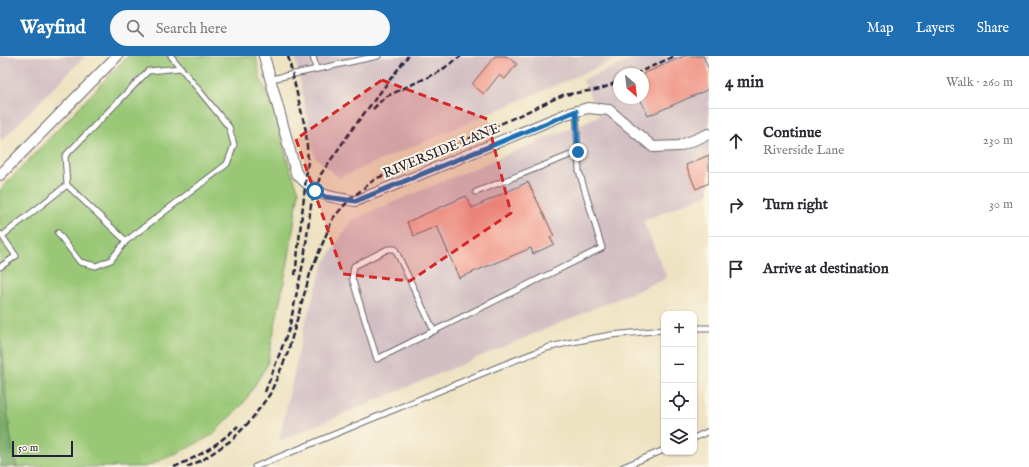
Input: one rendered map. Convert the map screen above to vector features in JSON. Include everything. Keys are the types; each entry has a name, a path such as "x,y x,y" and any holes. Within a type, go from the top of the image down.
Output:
{"street":[{"path":"0,175 117,56"},
{"name":"RIVERSIDE LANE","path":"264,56 296,174 325,197 356,201 576,111 588,108 609,110 653,146 679,146 709,134"}],"lane":[{"path":"58,233 80,262 96,266 111,260 126,241 227,164 234,145 229,127 171,56"},
{"path":"313,56 316,69"},
{"path":"271,79 378,56"},
{"path":"126,241 66,185 66,156 148,71 181,68"},
{"path":"434,331 395,249 388,249 354,266 352,278 377,359 434,331 602,248 579,171 576,111"},
{"path":"476,192 578,152"},
{"path":"0,267 16,256 1,235 66,185"},
{"path":"697,328 709,328"},
{"path":"256,467 547,348 611,335 661,330"},
{"path":"697,437 709,431"},
{"path":"623,467 661,451"}],"highlighted area":[{"path":"382,80 487,119 511,213 410,281 343,274 296,139"}],"shaded area":[{"path":"0,56 85,56 0,142"},
{"path":"295,56 624,56 339,178 315,157"},
{"path":"641,56 709,56 709,193 643,221 667,278 279,441 305,323 323,266 351,220 599,116 583,80"}],"green space":[{"path":"128,56 256,56 260,78 271,99 290,169 299,191 289,257 267,365 243,404 212,435 146,467 17,467 7,414 4,361 0,341 0,190"},
{"path":"1,341 8,420 17,467 0,467"}],"building":[{"path":"495,56 506,56 517,64 505,79 499,75 484,94 472,84"},
{"path":"684,56 703,56 709,70 709,89 648,116 643,104 649,104 649,71"},
{"path":"709,155 709,183 696,189 686,165"},
{"path":"528,182 554,236 550,238 554,244 533,254 531,248 459,278 437,226 414,236 407,222 466,196 472,208"}],"railway":[{"path":"288,56 306,131 308,161 295,276"},
{"path":"265,392 289,329 304,259 311,205 321,174 353,128 408,56"},
{"path":"373,109 385,97 439,72 461,56"},
{"path":"648,68 675,56"},
{"path":"187,467 204,459 233,439 251,420 270,394 287,355 310,274 333,218 349,200 375,179 423,160 563,95 601,89 613,84"},
{"path":"174,467 208,450 238,426"}],"route":[{"path":"315,191 325,197 356,201 576,111 578,152"}]}
